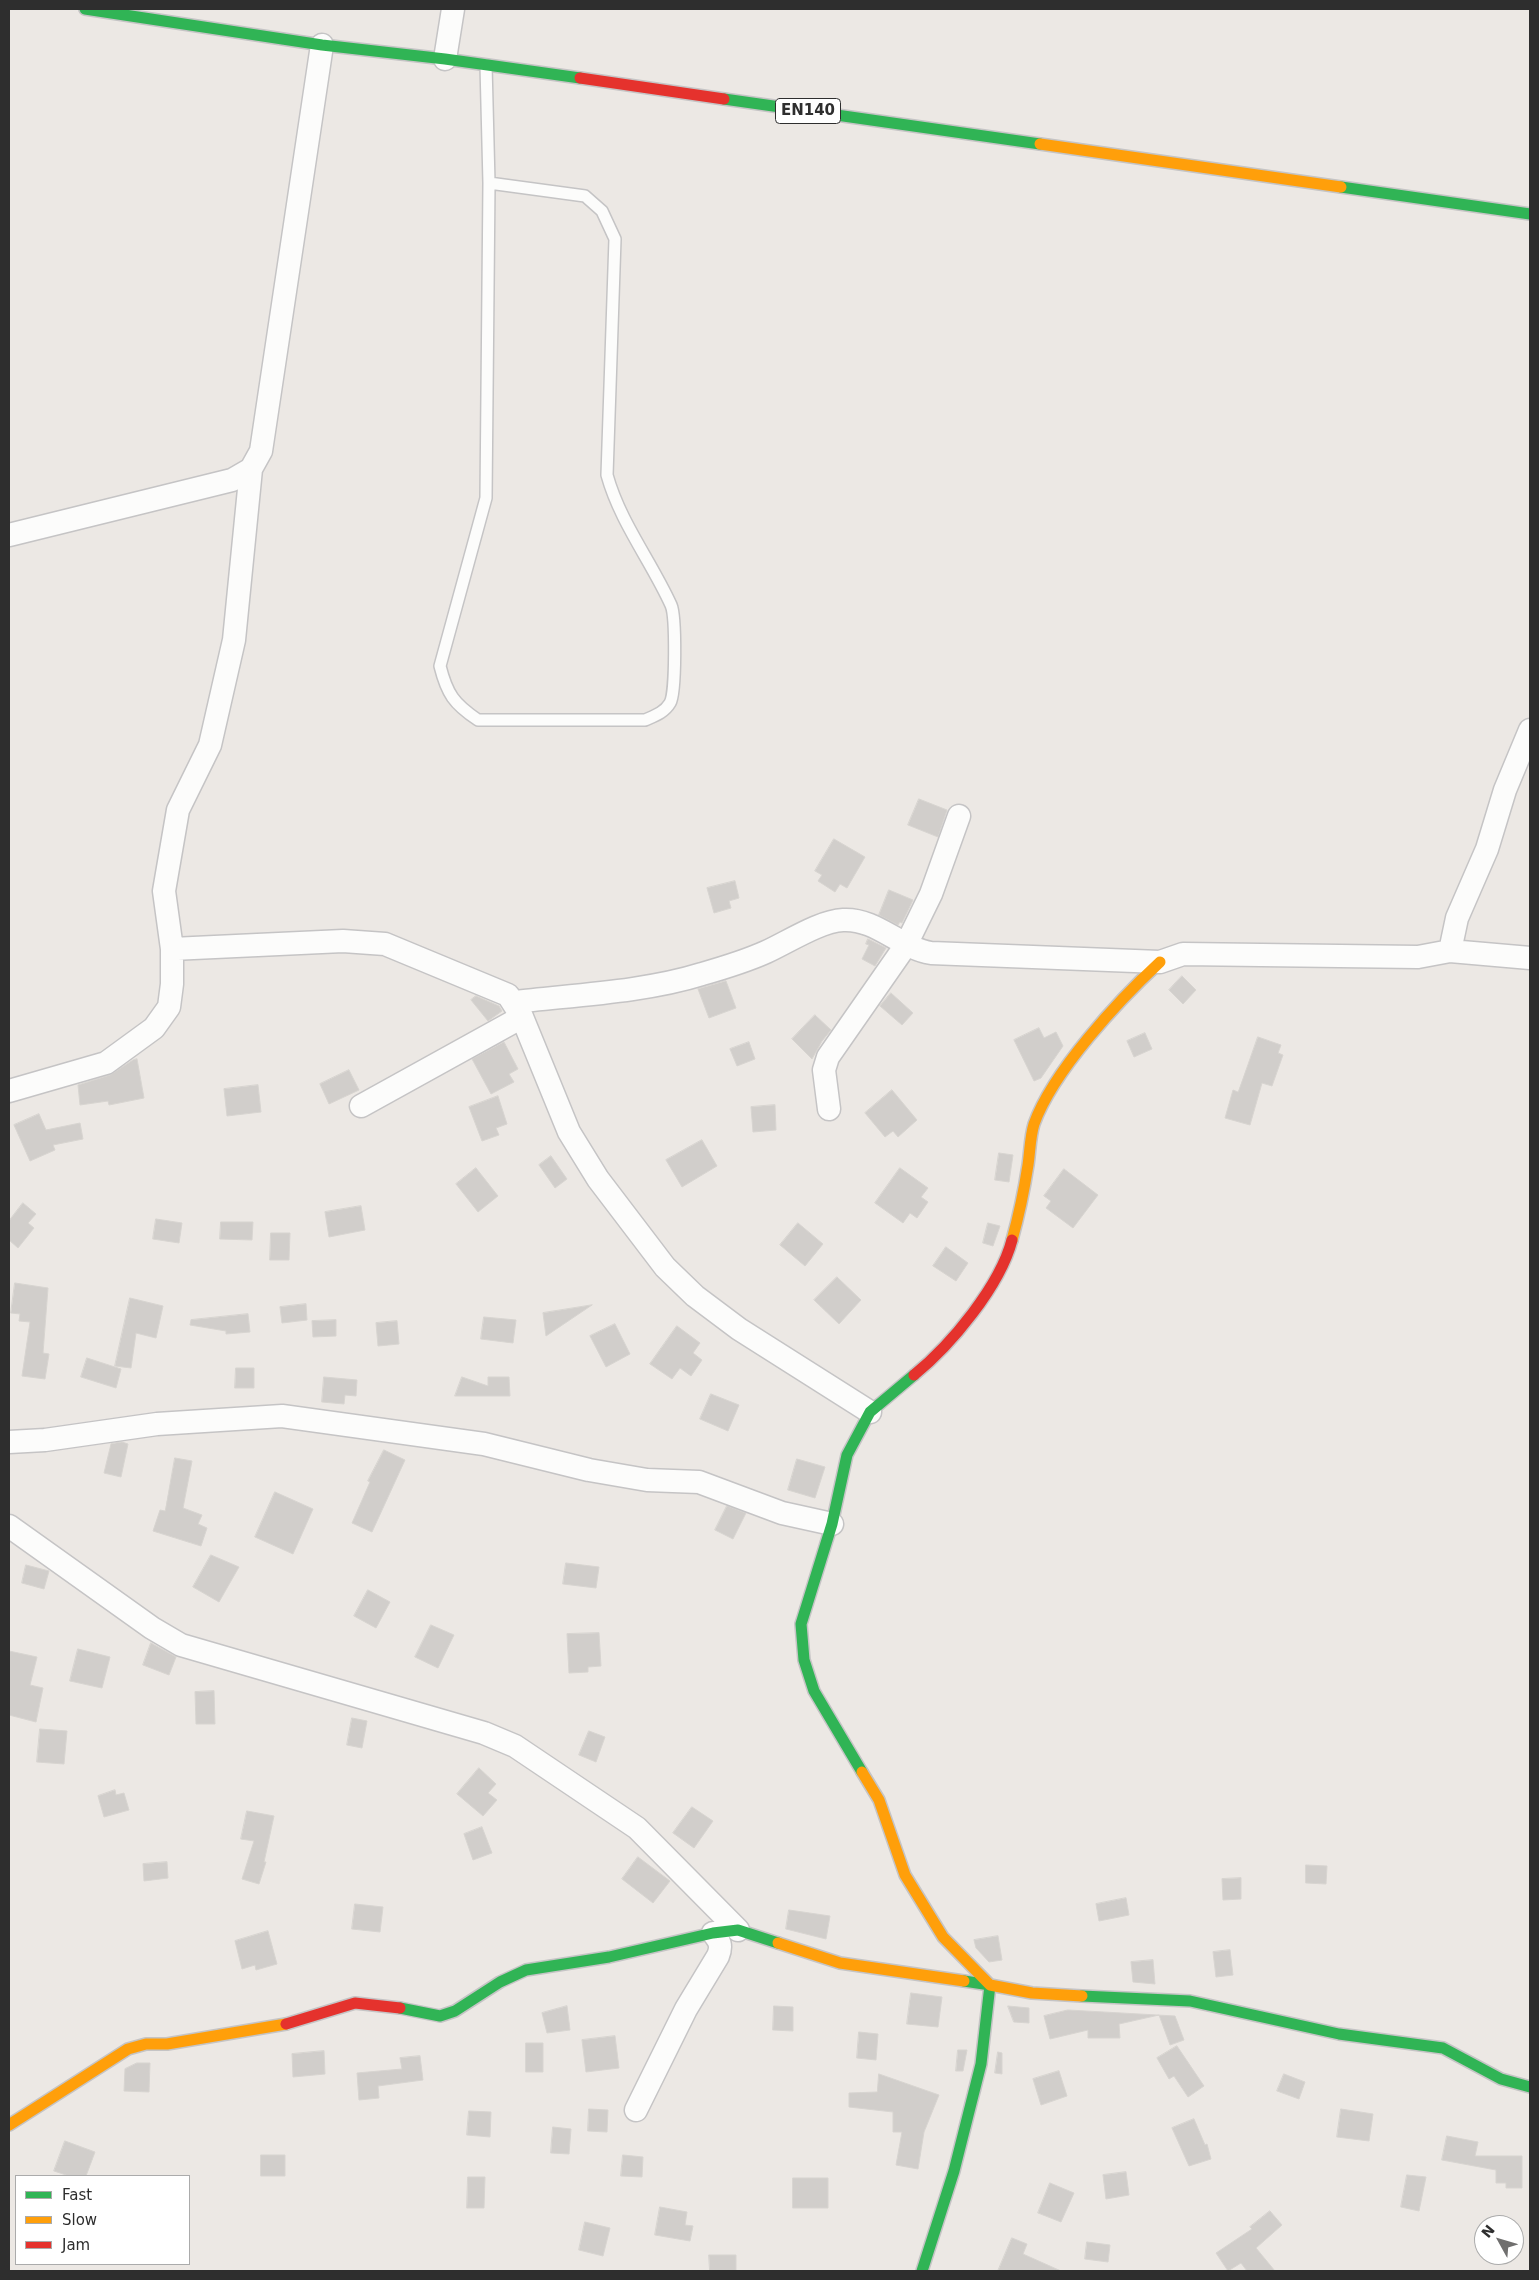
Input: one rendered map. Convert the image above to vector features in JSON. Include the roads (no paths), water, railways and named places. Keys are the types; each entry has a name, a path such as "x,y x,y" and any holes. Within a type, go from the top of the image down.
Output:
{"street":[{"name":"EN140","path":"85,9 322,45 445,59 1530,214"},
{"path":"445,59 453,9"},
{"path":"9,1091 106,1063 154,1028 169,1007 172,984 172,949 164,891 178,810 210,745 234,640 251,469 261,451 322,45"},
{"path":"9,535 232,480 251,469"},
{"path":"1450,951 1457,918 1487,849 1505,790 1530,730"},
{"path":"829,1109 824,1070 828,1057 906,945 931,894 959,816"},
{"path":"362,1106 518,1009 700,975 764,953 833,921 846,920 871,925 906,945 931,953 1160,962 1183,954 1418,957 1450,951 1530,958"},
{"path":"172,949 343,940 385,944 508,995 518,1009 569,1132 598,1179 665,1267 695,1296 738,1329 870,1412"},
{"path":"990,1985 943,1937 905,1875 879,1800 814,1691 804,1660 801,1624 832,1524 847,1456 870,1412 929,1363 983,1301 1011,1244 1021,1207 1034,1125 1046,1099 1070,1060 1136,984 1160,962"},
{"path":"9,1442 45,1440 157,1424 282,1416 484,1444 589,1470 647,1480 698,1482 782,1513 832,1524"},
{"path":"9,1526 152,1628 181,1645 484,1733 515,1746 637,1828 738,1930"},
{"path":"9,2125 128,2049 146,2044 167,2044 289,2023 355,2003 387,2004 440,2016 454,2011 500,1982 526,1970 609,1957 714,1933 738,1930 840,1963 1032,1993 1190,2002 1339,2034 1418,2043 1443,2048 1501,2079 1530,2087"},
{"path":"636,2110 686,2009 718,1956 721,1949 720,1941 714,1933"},
{"path":"922,2271 954,2171 981,2064 990,1985"}],"lane":[{"path":"486,66 489,183 486,498 440,666 445,689 459,708 478,720 645,720 661,713 670,703 674,686 672,608 625,520 607,476 615,238 602,211 585,196 489,183"}]}
